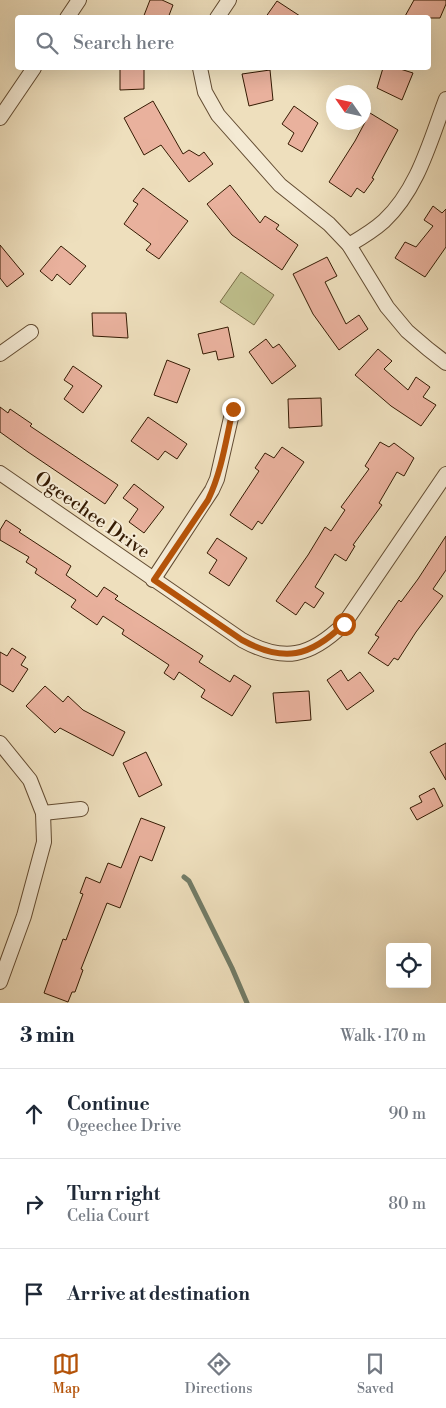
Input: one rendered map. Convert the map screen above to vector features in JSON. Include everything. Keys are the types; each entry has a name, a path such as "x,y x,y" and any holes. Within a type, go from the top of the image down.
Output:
{"street":[{"path":"69,15 79,0"},
{"path":"219,15 229,0"},
{"path":"0,118 33,70"},
{"path":"200,70 205,92 218,115 280,184 329,224 349,245 387,307 407,332 446,362"},
{"path":"349,245 379,225 400,203 422,165 446,99"},
{"path":"0,354 31,332"},
{"path":"154,580 208,500 217,479 233,409"},
{"name":"Ogeechee Drive","path":"0,473 242,640 256,648 273,653 288,654 304,652 332,635 344,624 446,474"},
{"path":"0,743 30,780 43,813 44,842 24,916 0,982"},
{"path":"43,813 81,809"}],"green space":[{"path":"241,272 274,295 254,325 220,302"}],"building":[{"path":"150,0 162,0 173,5 169,15 144,15"},
{"path":"414,0 446,0 440,18 431,18 431,15 406,15"},
{"path":"277,1 298,15 267,15"},
{"path":"120,70 144,70 144,89 120,90"},
{"path":"270,70 273,100 249,106 242,74"},
{"path":"382,70 403,70 413,73 402,100 377,88"},
{"path":"153,101 183,154 189,150 199,156 204,152 213,164 189,182 161,145 144,155 124,118"},
{"path":"294,106 318,123 302,152 288,144 294,133 282,124"},
{"path":"371,114 398,130 372,178 374,179 364,193 357,188 351,197 329,182 361,130 371,130"},
{"path":"230,185 260,223 265,216 279,225 276,229 298,245 282,270 232,235 207,204"},
{"path":"143,188 188,221 159,259 146,250 151,244 124,224 138,204 133,201"},
{"path":"433,206 442,213 446,209 446,247 425,277 395,258 405,242 416,247 433,226 424,220"},
{"path":"0,245 24,274 7,287 0,278"},
{"path":"61,246 86,266 70,285 57,274 52,281 40,271"},
{"path":"327,257 337,276 325,282 346,324 359,315 368,329 339,350 313,314 293,274"},
{"path":"92,313 126,313 128,338 93,336"},
{"path":"228,327 234,357 218,360 216,351 203,354 198,334"},
{"path":"266,339 273,348 279,344 296,366 272,384 249,352"},
{"path":"378,349 392,361 384,369 408,390 416,377 430,387 423,397 436,405 421,426 391,406 355,375"},
{"path":"167,360 190,369 177,403 154,395"},
{"path":"73,366 102,386 83,413 64,399 73,386 64,380"},
{"path":"321,398 322,426 289,428 288,399"},
{"path":"0,407 8,413 10,409 32,424 30,426 118,485 105,504 0,432"},
{"path":"148,417 187,444 177,459 165,451 158,460 131,441"},
{"path":"380,442 389,447 394,443 414,458 404,476 397,472 379,503 382,505 353,545 355,546 346,561 335,554 315,587 324,593 314,608 305,602 296,615 276,601 325,527 331,531 345,510 341,507 369,469 365,466"},
{"path":"282,447 304,462 262,524 258,521 252,530 230,515 259,471 255,468 265,453 274,458"},
{"path":"134,484 164,507 144,533 129,522 138,509 123,498"},
{"path":"6,520 21,530 19,532 71,566 66,575 97,597 104,587 118,596 115,599 203,656 199,662 230,682 234,675 251,686 232,716 201,697 205,690 179,672 174,680 164,673 169,665 122,634 124,630 103,616 97,625 71,607 76,600 35,573 37,569 26,562 29,557 0,540 0,530"},
{"path":"446,536 446,570 433,589 443,596 398,660 394,658 388,666 368,653 379,637 375,635 399,600 401,602 418,579"},
{"path":"217,538 247,558 229,586 209,573 217,560 207,553"},
{"path":"12,648 26,657 21,665 28,669 13,692 0,684 0,652 7,656"},
{"path":"341,670 348,681 360,672 374,691 347,710 327,680"},
{"path":"45,686 63,702 68,696 83,710 125,732 113,756 60,728 55,733 26,706"},
{"path":"309,691 311,720 276,723 273,693"},
{"path":"446,743 446,780 430,752"},
{"path":"146,752 162,785 139,797 123,763"},
{"path":"434,788 443,806 417,820 410,808 422,802 419,796"},
{"path":"141,818 165,827 152,861 140,856 120,908 107,903 81,969 83,970 75,992 72,992 68,1002 44,993 63,939 66,940 83,894 80,893 86,877 100,883 108,863 121,868"}],"waterway":[{"path":"184,877 189,881 247,1003"}],"route":[{"path":"233,409 217,479 208,500 154,580 242,640 256,648 273,653 304,652 317,646 344,624"}]}
